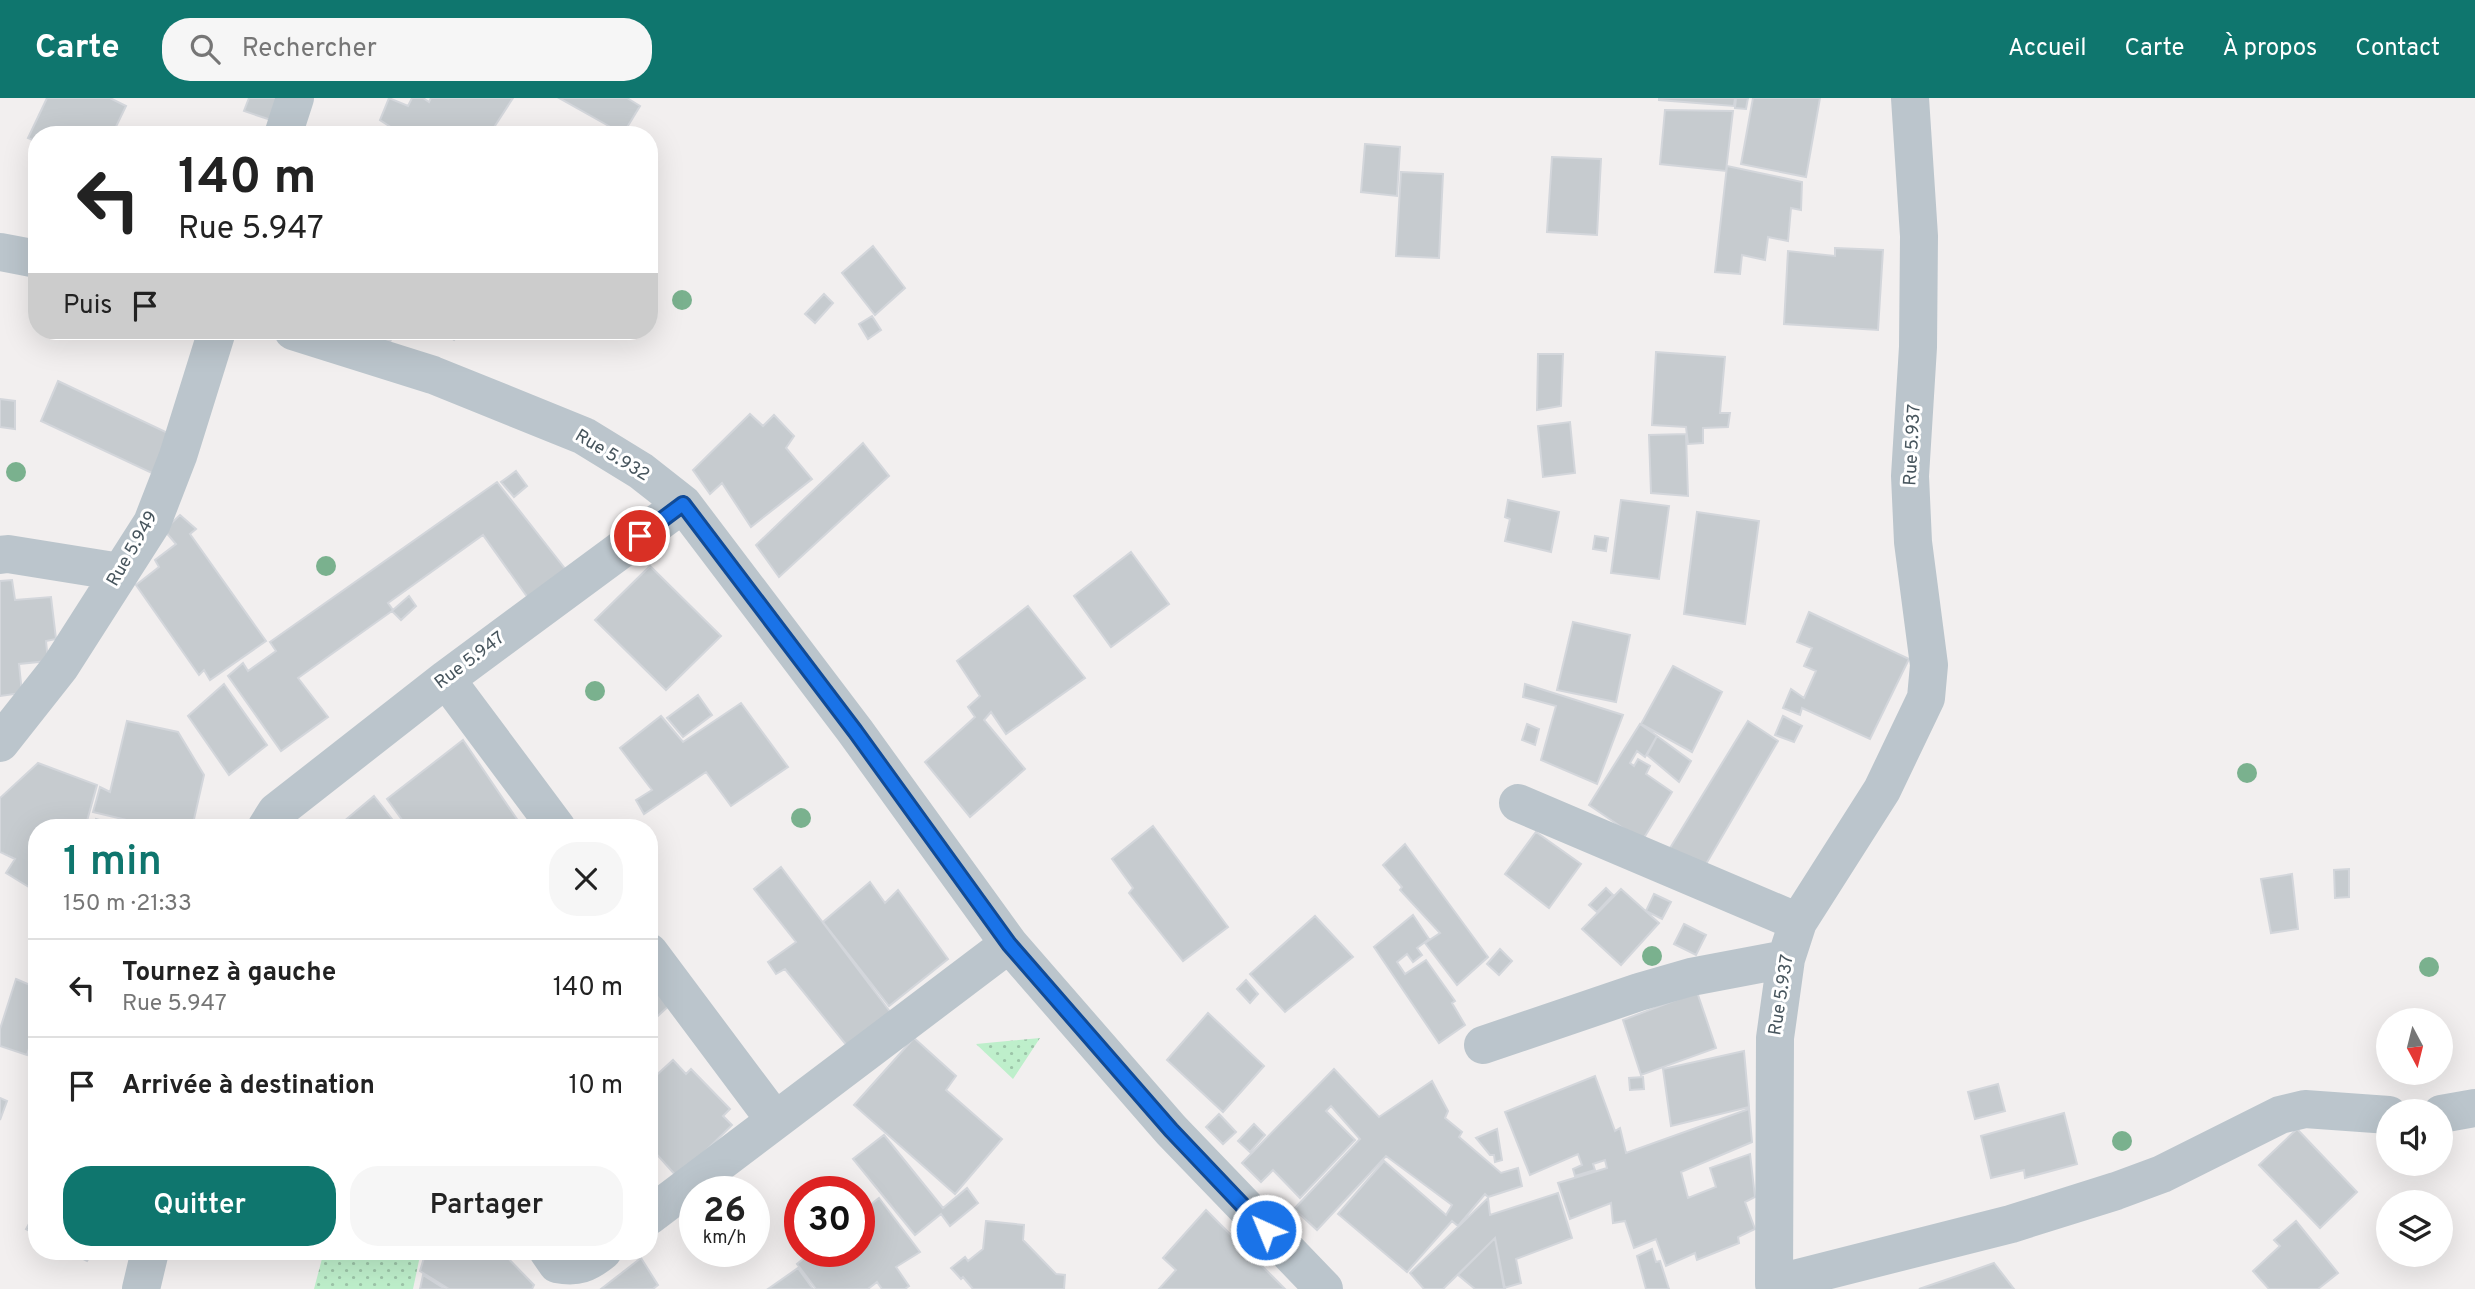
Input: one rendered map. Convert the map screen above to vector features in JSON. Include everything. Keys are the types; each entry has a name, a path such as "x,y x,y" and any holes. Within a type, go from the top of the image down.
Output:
{"street":[{"path":"286,126 295,98"},
{"name":"Rue 5.937","path":"1910,98 1919,236 1918,347 1911,489 1913,542 1929,665 1926,698 1882,790 1798,922 1786,959 1774,1038 1774,1284 2011,1224 2116,1191 2162,1174 2280,1115 2305,1109 2376,1114"},
{"path":"0,252 28,257"},
{"name":"Rue 5.949","path":"0,743 60,667 152,523 178,456 214,340"},
{"name":"Rue 5.932","path":"322,340 433,375 584,436 641,471 683,504 855,731 1009,944 1171,1130 1324,1289"},
{"name":"Rue 5.947","path":"272,819 276,812 446,679 683,504"},
{"path":"0,555 8,554 120,572"},
{"path":"446,679 550,819"},
{"path":"1518,803 1798,922"},
{"path":"658,1209 1009,944"},
{"path":"1483,1045 1690,977 1786,959"},
{"path":"658,963 774,1119"},
{"path":"2453,1112 2475,1108"},
{"path":"141,1289 148,1260"},
{"path":"554,1260 557,1264 573,1267 592,1260"}],"green space":[{"path":"1040,1038 1013,1079 976,1044"},
{"path":"322,1260 419,1260 413,1289 314,1289"}],"building":[{"path":"47,98 110,98 126,106 116,126 34,126"},
{"path":"249,98 283,98 274,121 244,111"},
{"path":"389,98 408,106 412,98 423,98 429,102 431,98 513,98 495,126 389,126 380,120"},
{"path":"559,98 627,98 640,106 628,126 609,126"},
{"path":"1659,98 1735,98 1734,106"},
{"path":"1736,98 1748,98 1746,109 1735,108"},
{"path":"1753,98 1820,98 1806,177 1741,164"},
{"path":"1665,110 1733,111 1726,171 1660,164"},
{"path":"1365,144 1400,147 1397,196 1361,192"},
{"path":"1552,157 1601,159 1597,235 1547,232"},
{"path":"1727,166 1802,182 1801,210 1791,208 1788,241 1768,237 1765,260 1742,255 1740,274 1715,272"},
{"path":"1401,172 1443,174 1439,258 1396,256"},
{"path":"873,246 905,288 875,315 842,273"},
{"path":"1835,248 1883,250 1878,330 1784,324 1788,251 1835,256"},
{"path":"824,294 833,303 815,323 805,314"},
{"path":"872,316 881,330 868,339 859,324"},
{"path":"1656,352 1725,357 1720,413 1730,413 1728,427 1703,428 1703,443 1688,444 1686,427 1652,425"},
{"path":"1538,354 1563,354 1561,406 1537,410"},
{"path":"58,381 172,435 156,475 41,421"},
{"path":"0,399 15,401 15,429 0,427"},
{"path":"750,414 763,426 774,415 794,436 786,448 812,479 751,527 722,483 710,494 693,470"},
{"path":"1570,422 1575,473 1543,477 1538,426"},
{"path":"1686,434 1688,496 1651,493 1649,435"},
{"path":"863,443 889,476 779,577 756,545"},
{"path":"516,471 527,486 514,497 501,482"},
{"path":"497,482 570,575 531,602 483,535 388,603 393,610 409,596 416,606 401,620 392,611 298,678 328,717 281,751 228,676 243,663 248,671 276,651 270,642"},
{"path":"1508,500 1559,512 1551,552 1505,541 1510,519 1505,517"},
{"path":"1621,500 1669,506 1659,579 1611,573"},
{"path":"1697,512 1759,521 1745,624 1684,614"},
{"path":"180,515 196,529 190,534 266,641 210,680 204,670 199,675 136,585 159,567 155,560 176,544 164,530"},
{"path":"1595,536 1608,538 1606,551 1593,549"},
{"path":"1131,552 1169,604 1111,647 1074,596"},
{"path":"650,566 721,636 666,690 595,620"},
{"path":"12,580 15,600 51,597 56,639 46,641 48,661 19,664 22,693 0,696 0,581"},
{"path":"1028,606 1085,678 1006,734 991,712 984,720 1025,769 970,817 925,762 975,717 968,707 980,696 957,661"},
{"path":"1809,612 1909,659 1870,739 1802,708 1800,715 1783,708 1791,689 1804,698 1816,671 1804,666 1812,648 1797,642"},
{"path":"1573,622 1630,635 1616,702 1557,690"},
{"path":"1673,666 1722,692 1692,752 1641,724"},
{"path":"224,684 267,745 229,775 188,716"},
{"path":"1525,684 1623,715 1597,784 1541,760 1556,706 1523,697"},
{"path":"698,695 712,715 683,737 667,718"},
{"path":"741,703 788,767 731,806 706,772 644,814 636,800 652,790 620,748 661,716 683,742"},
{"path":"1783,716 1802,726 1794,742 1775,735"},
{"path":"127,721 178,732 204,775 194,819 122,819 93,812 100,787 110,792"},
{"path":"1748,721 1778,741 1699,876 1670,848"},
{"path":"1527,724 1539,729 1535,745 1522,740"},
{"path":"1640,724 1657,736 1645,757 1637,751 1630,763 1634,766 1638,759 1650,766 1646,774 1672,792 1642,841 1589,805"},
{"path":"1657,736 1691,761 1679,782 1647,755"},
{"path":"463,740 517,819 401,819 387,799"},
{"path":"38,763 97,785 88,819 28,819 28,886 6,873 15,859 0,852 0,798"},
{"path":"374,796 392,819 347,819"},
{"path":"1153,826 1228,927 1183,961 1129,893 1133,888 1112,859"},
{"path":"1536,832 1581,864 1549,908 1505,874"},
{"path":"1405,844 1488,957 1457,985 1425,943 1440,933 1400,890 1402,887 1383,865"},
{"path":"781,867 891,1013 848,1047 785,969 776,974 768,962 796,942 754,889"},
{"path":"2349,869 2349,897 2335,898 2334,870"},
{"path":"2292,874 2298,929 2271,933 2261,879"},
{"path":"870,882 885,903 898,890 948,959 889,1006 823,922"},
{"path":"1606,888 1613,895 1597,912 1589,905"},
{"path":"1621,889 1659,923 1621,965 1582,929"},
{"path":"1654,894 1671,902 1662,919 1646,911"},
{"path":"1413,915 1429,939 1417,948 1422,955 1413,962 1407,954 1397,962 1405,974 1426,960 1455,1001 1452,1003 1465,1025 1439,1043 1374,947"},
{"path":"1315,916 1353,957 1285,1012 1250,974"},
{"path":"1684,924 1706,935 1696,955 1674,944"},
{"path":"1500,949 1512,961 1499,975 1487,964"},
{"path":"16,979 28,984 27,1055 0,1046 0,1029"},
{"path":"1246,980 1258,994 1250,1003 1237,989"},
{"path":"658,988 671,1004 658,1016"},
{"path":"1697,992 1716,1048 1641,1075 1623,1020"},
{"path":"1208,1013 1264,1066 1223,1112 1167,1060"},
{"path":"914,1038 956,1076 946,1090 1002,1139 955,1194 854,1105"},
{"path":"1744,1051 1749,1107 1671,1126 1663,1069"},
{"path":"673,1060 686,1074 691,1069 730,1109 723,1116 732,1125 678,1178 658,1156 658,1074"},
{"path":"1334,1069 1379,1117 1432,1081 1448,1111 1445,1118 1462,1132 1459,1137 1501,1173 1518,1168 1522,1186 1488,1197 1485,1194 1458,1226 1452,1221 1407,1272 1338,1214 1384,1161 1446,1215 1452,1205 1386,1156 1317,1230 1294,1209 1360,1139 1331,1106 1326,1111 1355,1140 1300,1198 1273,1170 1261,1182 1242,1163"},
{"path":"1595,1076 1615,1131 1620,1128 1626,1153 1749,1109 1752,1142 1681,1172 1688,1198 1716,1187 1710,1168 1750,1154 1755,1197 1745,1202 1755,1229 1738,1237 1739,1243 1697,1260 1695,1253 1666,1266 1656,1239 1634,1248 1625,1221 1613,1223 1611,1203 1570,1219 1558,1183 1607,1168 1605,1160 1593,1164 1595,1170 1575,1176 1573,1169 1582,1165 1578,1154 1530,1175 1505,1112"},
{"path":"1643,1077 1644,1089 1630,1090 1629,1078"},
{"path":"1998,1084 2005,1111 1975,1119 1968,1092"},
{"path":"0,1098 7,1101 0,1120"},
{"path":"2064,1113 2077,1164 2025,1178 2024,1170 1991,1178 1981,1136"},
{"path":"1219,1114 1236,1132 1223,1144 1206,1127"},
{"path":"1254,1124 1265,1135 1250,1152 1238,1141"},
{"path":"1497,1129 1502,1160 1495,1162 1494,1155 1490,1155 1476,1138"},
{"path":"2297,1129 2357,1192 2320,1228 2259,1165"},
{"path":"884,1135 943,1208 967,1188 978,1203 950,1226 941,1214 915,1235 875,1186 875,1176 867,1176 853,1159"},
{"path":"1558,1193 1572,1238 1516,1259 1521,1283 1504,1288 1495,1238 1443,1289 1424,1289 1410,1273 1488,1198 1490,1215"},
{"path":"879,1198 920,1252 896,1267 909,1286 905,1289 882,1289 877,1282 868,1289 816,1289 799,1267 875,1267 875,1201"},
{"path":"1206,1210 1285,1289 1159,1289 1176,1270 1163,1258"},
{"path":"986,1221 1024,1225 1023,1240 1056,1274 1065,1275 1064,1289 973,1289 963,1277 961,1279 951,1268 965,1257 968,1261 983,1249"},
{"path":"2296,1221 2338,1273 2318,1289 2269,1289 2253,1271 2280,1246 2274,1240"},
{"path":"1495,1238 1505,1289 1475,1289 1458,1275"},
{"path":"1652,1249 1656,1262 1660,1261 1669,1289 1646,1289 1637,1256"},
{"path":"423,1260 510,1260 534,1285 532,1289 449,1289 420,1271"},
{"path":"638,1260 642,1260 658,1285 653,1289 601,1289"},
{"path":"1994,1263 2014,1289 1919,1289 1957,1276"},
{"path":"798,1268 813,1289 768,1289"},
{"path":"423,1275 445,1289 420,1289"}],"route":[{"path":"640,536 683,504 855,731 1009,944 1171,1130 1266,1230"}]}
